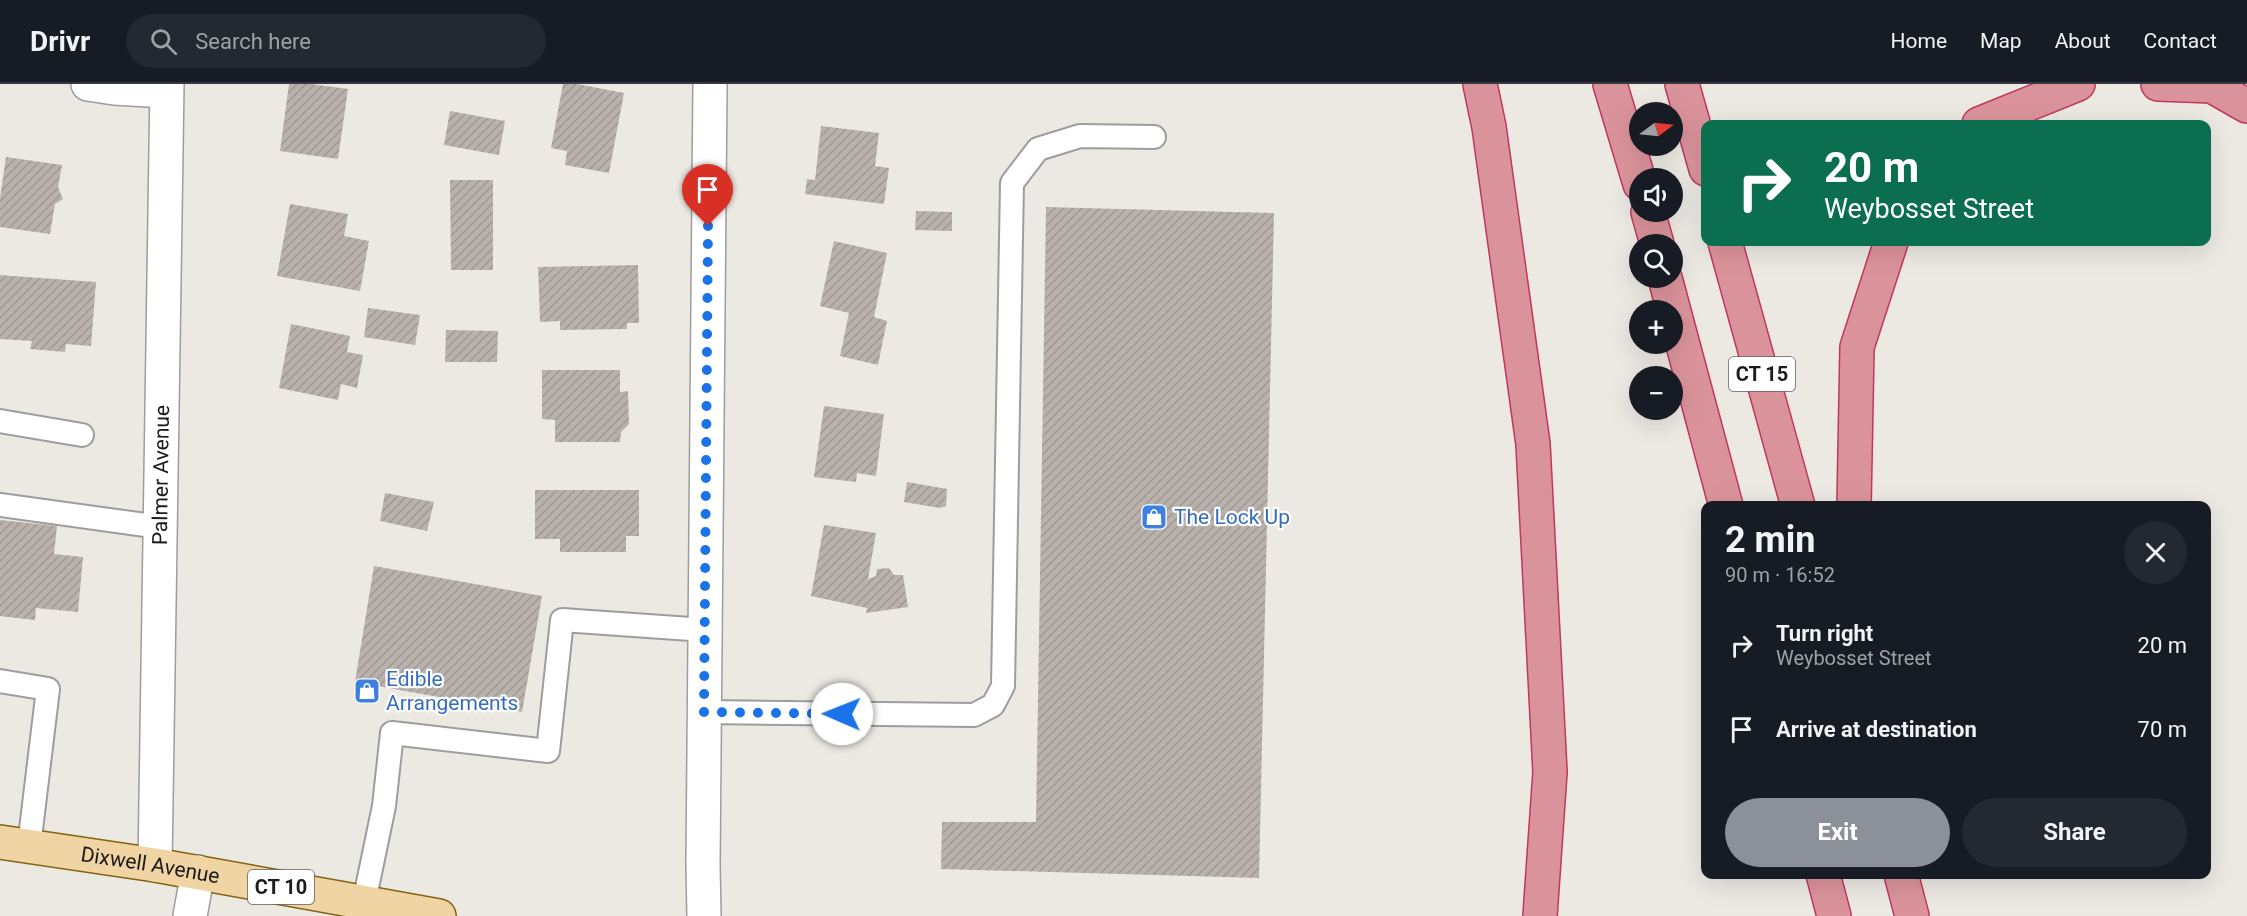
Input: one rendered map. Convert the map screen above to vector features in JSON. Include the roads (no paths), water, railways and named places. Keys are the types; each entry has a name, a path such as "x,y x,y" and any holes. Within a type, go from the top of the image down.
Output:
{"highway":[{"path":"1480,84 1489,127 1533,444 1550,772 1540,916"},
{"path":"1610,84 1635,168"},
{"path":"1682,84 1701,151"},
{"path":"1988,120 2078,84"},
{"path":"2158,84 2212,87 2247,106"},
{"name":"CT 15","path":"1726,246 1797,501"},
{"path":"1854,501 1857,347 1890,246"},
{"path":"1668,288 1725,501"},
{"path":"1824,879 1834,916"},
{"path":"1902,879 1913,916"},
{"path":"1912,879 1913,916"}],"main road":[{"name":"Dixwell Avenue","path":"15,844 198,872 439,916"}],"street":[{"path":"88,84 114,88 167,88"},
{"path":"704,916 710,84"},
{"name":"Palmer Avenue","path":"155,865 167,88"},
{"path":"190,916 198,872"}],"lane":[{"path":"704,712 974,715 993,705 1003,686 1012,183 1038,149 1080,136 1154,137"},
{"path":"0,421 82,435"},
{"path":"0,506 160,527"},
{"path":"364,902 384,806 392,733 548,751 562,620 705,630"},
{"path":"0,681 48,689 15,844"}],"place":[{"name":"The Lock Up","path":"1154,517"},
{"name":"Edible Arrangements","path":"367,691"}]}
